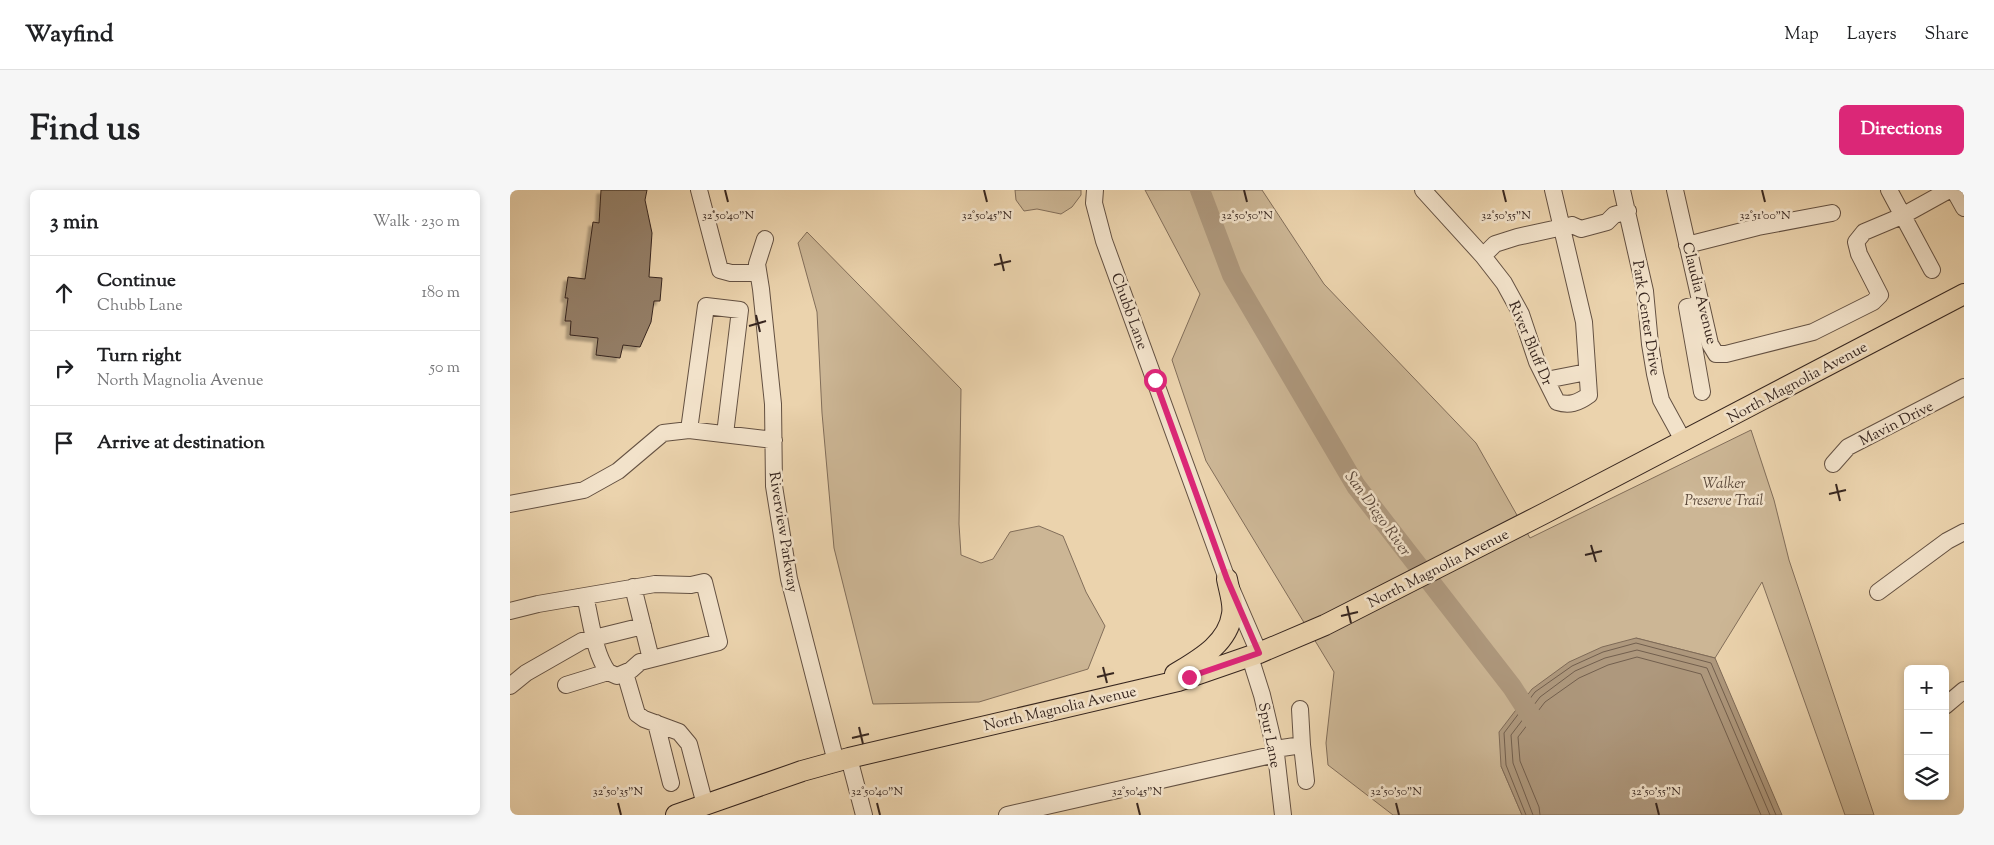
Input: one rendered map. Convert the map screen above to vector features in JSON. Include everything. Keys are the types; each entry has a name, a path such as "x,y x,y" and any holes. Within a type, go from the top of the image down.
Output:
{"main road":[{"name":"North Magnolia Avenue","path":"676,815 802,771 1178,681 1254,655 1325,625 1546,513 1964,294"},
{"path":"1154,687 1212,650 1225,634 1233,614 1227,579"}],"street":[{"path":"699,190 720,270 731,273 758,272"},
{"name":"Chubb Lane","path":"1094,190 1094,202 1104,241 1254,655"},
{"name":"River Bluff Dr","path":"1423,190 1483,256 1504,283 1521,314 1537,362 1557,402 1572,404 1589,395 1587,372"},
{"path":"1546,380 1587,372 1584,322 1567,226 1553,190"},
{"name":"Park Center Drive","path":"1622,190 1621,213 1645,291 1650,344 1661,400 1684,442"},
{"name":"Claudia Avenue","path":"1675,190 1710,344 1716,354 1726,354 1813,332 1873,302 1880,295 1859,254 1856,242 1864,232 1902,216 1949,190"},
{"path":"1890,190 1932,270"},
{"path":"1954,190 1964,208"},
{"path":"1483,256 1495,244 1517,237 1567,226 1578,218 1604,212 1621,213"},
{"path":"1687,245 1758,227 1832,212"},
{"name":"Riverview Parkway","path":"765,239 757,264 773,404 774,486 789,579 842,760 864,815"},
{"path":"1701,304 1687,307 1702,392"},
{"path":"689,430 706,306 740,310 725,434"},
{"name":"Mavin Drive","path":"1833,464 1848,447 1964,387"},
{"path":"510,504 584,490 618,471 663,433 689,430 774,440"},
{"path":"1878,592 1947,541 1964,532"},
{"path":"510,610 585,596 634,587 655,584 691,585 704,582 719,642 640,662 625,673 617,676 608,672 601,662 585,596"},
{"path":"634,587 651,660"},
{"path":"510,686 526,673 572,646 595,637 643,626"},
{"name":"Spur Lane","path":"1254,655 1275,752 1283,815"},
{"path":"566,685 608,672"},
{"path":"625,673 637,714 644,719 679,732 689,744 705,805"},
{"path":"1949,703 1964,690"},
{"path":"1300,709 1306,781"},
{"path":"656,724 671,783"},
{"path":"1007,815 1302,745"}],"green space":[{"path":"1015,190 1081,190 1081,195 1072,207 1061,214 1037,209 1024,211 1016,200"},
{"name":"Walker Preserve Trail","path":"1145,190 1262,190 1324,284 1476,443 1530,538 1751,430 1774,500 1789,560 1874,815 1845,815 1762,582 1715,658 1636,638 1501,766 1522,815 1393,815 1328,765 1326,743 1334,672 1206,461 1172,360 1200,294"},
{"path":"807,232 961,389 959,524 961,555 981,563 993,559 1010,532 1039,526 1063,536 1086,592 1105,626 1088,669 979,702 873,704 834,548 822,413 817,312 798,243"}],"water":[{"path":"1636,638 1715,658 1782,815 1522,815 1501,766 1499,732 1532,689 1569,662 1602,647"}],"building":[{"path":"601,190 647,190 645,200 652,233 649,277 662,278 660,301 654,301 651,322 640,347 623,345 620,358 596,355 598,338 570,335 571,321 565,321 568,298 565,298 568,277 585,279 593,222 599,223"}],"waterway":[{"name":"San Diego River","path":"1200,190 1232,275 1356,486 1512,687 1536,724"}],"route":[{"path":"1155,380 1227,579 1259,653 1189,677"}]}
